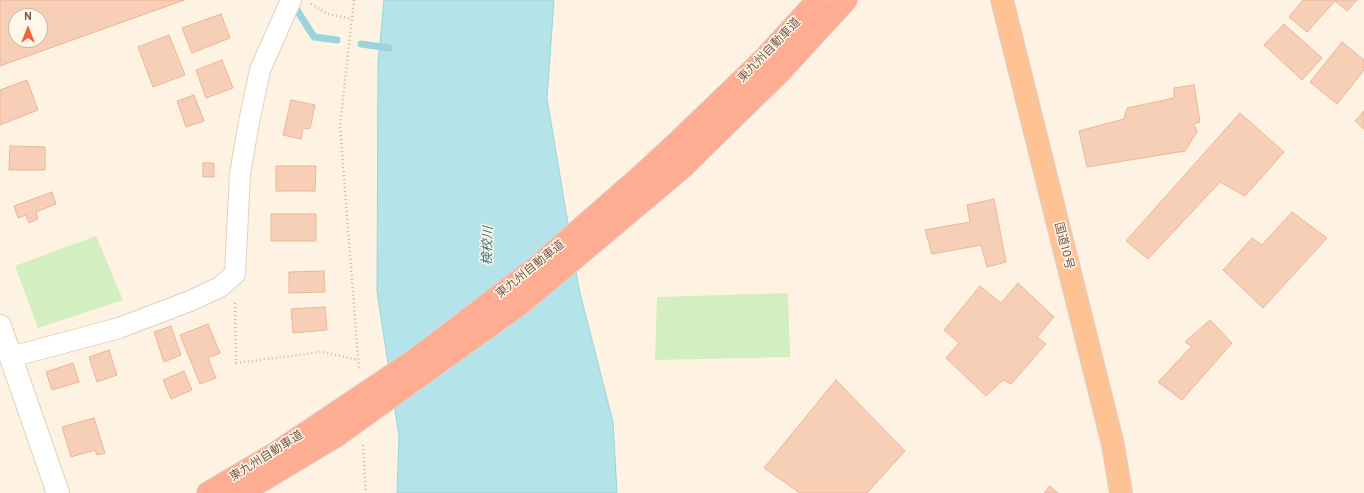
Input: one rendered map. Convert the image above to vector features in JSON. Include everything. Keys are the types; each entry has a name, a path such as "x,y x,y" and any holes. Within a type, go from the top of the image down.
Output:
{"highway":[{"name":"東九州自動車道","path":"689,146 763,60 818,0"},
{"name":"東九州自動車道","path":"241,493 330,429 415,360 538,266 642,175 689,146 779,73 846,0"},
{"name":"国道10号","path":"1002,0 1113,445 1121,493"},
{"name":"東九州自動車道","path":"208,493 276,453 330,429"}],"street":[{"path":"11,357 119,328 190,301 220,287 235,274 240,174 249,122 260,70 289,6"},
{"path":"0,326 58,493"}],"path":[{"path":"354,0 340,126 359,376"},
{"path":"289,6 352,19"},
{"path":"235,274 236,363 322,352 358,360"},
{"path":"363,438 366,493"}],"green space":[{"path":"96,236 123,300 38,328 15,266"},
{"path":"788,293 790,357 655,360 657,297"}],"water":[{"name":"検校川","path":"384,0 554,0 547,98 579,289 613,422 617,493 397,493 399,437 377,291 378,63"}],"building":[{"path":"0,0 184,0 0,66"},
{"path":"1303,0 1357,0 1347,11 1335,1 1307,32 1289,17"},
{"path":"221,14 230,38 192,53 182,28"},
{"path":"1284,24 1322,58 1302,80 1264,45"},
{"path":"169,35 185,75 153,87 138,47"},
{"path":"1342,42 1364,60 1364,70 1337,104 1310,82"},
{"path":"222,60 233,88 206,98 196,70"},
{"path":"27,80 38,110 0,125 0,90"},
{"path":"1194,85 1200,122 1194,124 1197,132 1185,151 1087,167 1079,131 1124,119 1127,108 1174,98 1174,88"},
{"path":"194,95 204,121 186,127 177,101"},
{"path":"291,100 315,105 310,129 303,128 301,139 283,135"},
{"path":"1364,111 1364,129 1355,121"},
{"path":"1240,113 1284,152 1245,196 1220,182 1148,259 1126,241"},
{"path":"10,146 45,147 45,170 9,170"},
{"path":"203,163 214,163 214,177 203,177"},
{"path":"276,166 316,166 315,191 276,191"},
{"path":"52,192 56,204 36,212 38,219 29,223 26,215 18,218 14,206"},
{"path":"994,199 1006,262 987,267 981,245 932,254 925,230 970,222 967,205"},
{"path":"1292,212 1327,238 1263,308 1223,270 1252,238 1262,245"},
{"path":"271,214 316,214 316,241 271,241"},
{"path":"324,271 325,292 289,293 289,272"},
{"path":"1018,283 1054,317 1037,337 1046,344 1011,384 1003,380 986,396 946,358 959,343 944,330 980,286 1001,303"},
{"path":"325,307 327,330 293,333 291,309"},
{"path":"1210,320 1232,343 1182,400 1158,382 1192,346 1185,342"},
{"path":"208,324 220,353 208,358 216,378 200,384 180,335"},
{"path":"171,326 181,355 164,362 154,332"},
{"path":"109,350 117,375 97,382 89,357"},
{"path":"73,363 79,382 52,390 46,372"},
{"path":"184,371 192,390 171,399 163,380"},
{"path":"836,380 905,451 867,493 800,493 764,468"},
{"path":"94,418 105,453 97,455 95,450 71,457 62,427"},
{"path":"1050,486 1058,493 1044,493"}],"waterway":[{"path":"293,4 314,37 337,40"},
{"path":"361,44 389,48"}]}
